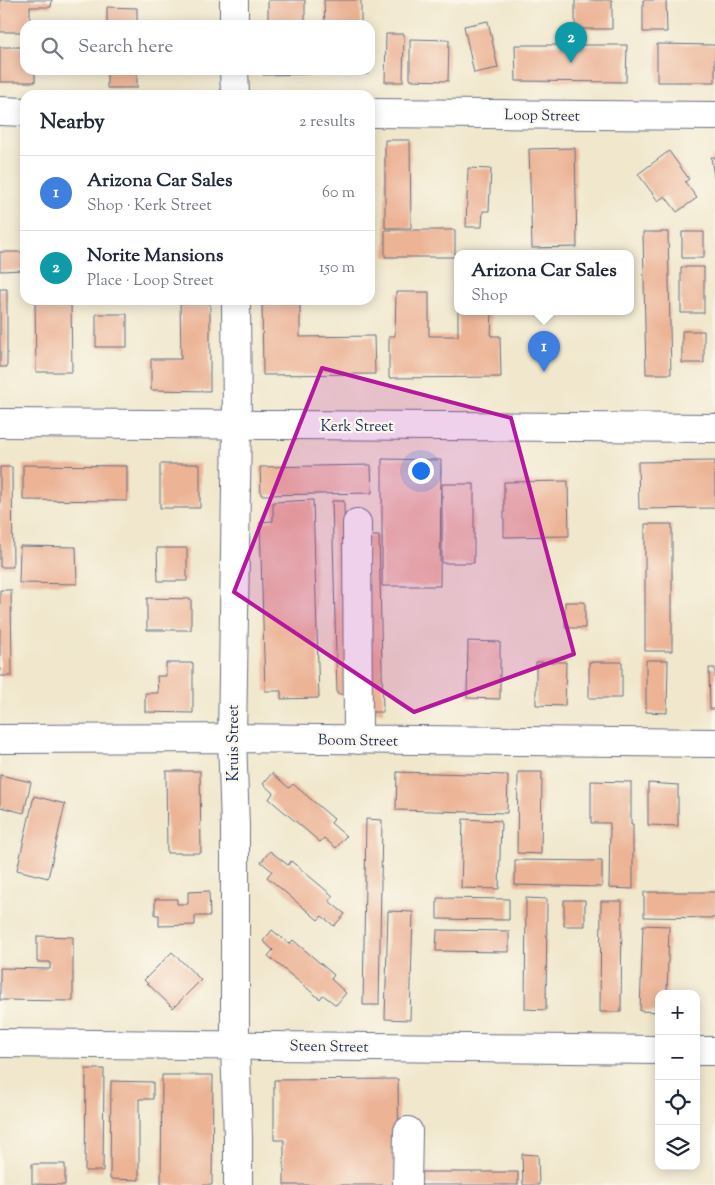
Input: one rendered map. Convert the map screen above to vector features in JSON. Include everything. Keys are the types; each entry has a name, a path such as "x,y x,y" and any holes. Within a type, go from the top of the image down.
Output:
{"street":[{"path":"234,0 234,20"},
{"path":"234,75 235,90"},
{"path":"0,112 20,112"},
{"name":"Loop Street","path":"375,114 715,116"},
{"name":"Kruis Street","path":"236,305 237,425 232,738 235,826 235,1045 238,1185"},
{"name":"Kerk Street","path":"0,423 715,428"},
{"path":"357,523 358,740"},
{"name":"Boom Street","path":"0,738 232,738 715,743"},
{"name":"Steen Street","path":"0,1043 655,1050"},
{"path":"700,1051 715,1051"},
{"path":"407,1185 408,1131"}],"highlighted area":[{"path":"322,368 511,418 574,654 414,712 234,592"}],"building":[{"path":"0,0 52,0 51,7 30,7 30,20 20,20 20,32 0,32"},
{"path":"268,0 305,0 305,20 268,20"},
{"path":"324,0 361,0 361,20 325,20"},
{"path":"575,0 612,0 612,29 575,29"},
{"path":"643,0 666,0 667,32 643,32"},
{"path":"107,7 137,8 137,20 107,20"},
{"path":"488,21 498,68 474,73 464,26"},
{"path":"386,34 404,34 403,82 385,82"},
{"path":"410,39 449,40 448,81 410,80"},
{"path":"657,44 715,45 715,82 657,82"},
{"path":"515,45 627,45 626,82 516,81"},
{"path":"0,47 20,47 20,75 35,75 35,82 0,82"},
{"path":"107,75 137,75 137,88 107,88"},
{"path":"385,140 410,140 411,228 385,228"},
{"path":"575,148 577,247 532,248 529,149"},
{"path":"669,151 689,179 685,182 697,198 677,212 665,196 658,201 638,174"},
{"path":"711,157 715,157 715,177 714,177"},
{"path":"468,168 491,169 489,211 483,211 482,227 466,227"},
{"path":"385,230 455,230 454,257 385,257"},
{"path":"643,232 668,232 671,374 646,374"},
{"path":"682,232 704,232 704,258 682,258"},
{"path":"0,252 20,252 20,270 0,271"},
{"path":"681,267 704,267 704,313 681,313"},
{"path":"0,289 7,289 7,367 0,367"},
{"path":"396,292 429,292 429,336 458,336 458,315 492,315 491,336 500,336 501,377 389,378 389,336 395,336"},
{"path":"35,305 71,305 72,372 36,372"},
{"path":"180,305 210,305 210,391 151,390 151,359 181,359"},
{"path":"262,305 300,305 300,337 374,336 375,374 263,375"},
{"path":"96,314 127,314 127,347 96,347"},
{"path":"682,331 704,331 704,363 682,363"},
{"path":"382,459 441,460 440,586 382,586"},
{"path":"715,461 715,508 639,509 638,462"},
{"path":"160,464 200,464 200,508 160,508"},
{"path":"23,465 127,466 127,501 23,500"},
{"path":"371,465 372,493 261,495 260,467"},
{"path":"0,467 12,467 13,567 0,567"},
{"path":"568,481 569,536 504,537 504,482"},
{"path":"442,484 474,484 474,563 442,563"},
{"path":"313,500 319,698 281,699 281,691 265,691 260,522 273,521 273,502"},
{"path":"332,501 344,501 348,694 337,694"},
{"path":"645,524 672,524 672,651 645,651"},
{"path":"367,536 379,536 383,712 371,712"},
{"path":"20,546 76,547 77,584 19,583"},
{"path":"157,548 187,548 187,581 158,581"},
{"path":"0,590 11,590 12,676 0,676"},
{"path":"147,598 191,599 191,630 147,630"},
{"path":"565,602 585,602 585,628 565,628"},
{"path":"468,641 500,642 500,699 467,698"},
{"path":"646,660 668,660 667,713 646,712"},
{"path":"536,662 566,662 565,706 536,705"},
{"path":"589,662 622,662 622,698 589,698"},
{"path":"166,663 193,663 193,713 145,712 145,693 158,693 157,676 166,676"},
{"path":"709,668 715,668 715,709 710,709"},
{"path":"166,771 200,771 201,853 167,853"},
{"path":"397,772 508,775 507,813 396,810"},
{"path":"518,772 542,772 541,854 517,853"},
{"path":"272,773 289,788 293,784 334,819 331,823 346,836 336,848 324,838 320,842 269,799 273,793 263,784"},
{"path":"0,775 31,782 24,813 0,807"},
{"path":"591,781 631,782 633,889 609,888 610,823 591,823"},
{"path":"648,783 678,785 678,826 648,825"},
{"path":"34,796 65,804 48,878 17,870"},
{"path":"366,819 382,820 379,1005 363,1005"},
{"path":"463,819 501,821 499,889 461,888"},
{"path":"270,851 288,865 291,861 333,896 329,901 345,914 334,926 322,916 318,920 267,877 272,871 261,862"},
{"path":"515,860 602,861 602,887 515,885"},
{"path":"209,891 210,916 195,916 195,925 159,926 159,915 155,915 155,899 177,899 177,904 188,904 188,892"},
{"path":"644,892 715,892 715,918 644,917"},
{"path":"437,898 509,899 509,920 437,919"},
{"path":"526,898 547,899 546,1010 525,1009"},
{"path":"564,900 585,900 585,926 564,926"},
{"path":"601,901 622,901 621,1012 600,1012"},
{"path":"388,911 413,912 410,1020 385,1019"},
{"path":"643,925 669,926 667,990 655,990 655,1012 640,1011"},
{"path":"272,930 289,944 293,940 334,975 331,979 346,993 336,1005 323,995 320,999 268,956 273,950 263,941"},
{"path":"437,930 509,931 509,952 436,951"},
{"path":"37,936 73,937 73,1001 0,1000 0,968 50,969 50,962 37,962"},
{"path":"172,952 201,980 173,1008 144,980"},
{"path":"86,1069 104,1069 103,1171 85,1171"},
{"path":"162,1075 213,1075 212,1185 161,1185"},
{"path":"398,1079 399,1185 284,1185 284,1140 274,1140 274,1080"},
{"path":"111,1081 153,1082 153,1099 139,1099 139,1180 110,1179"},
{"path":"522,1154 538,1155 539,1185 523,1185"},
{"path":"32,1164 65,1164 65,1185 32,1184"},
{"path":"418,1172 518,1172 518,1185 418,1185"}],"place":[{"name":"Norite Mansions","path":"571,63"},
{"name":"Arizona Car Sales","path":"544,372"}]}
